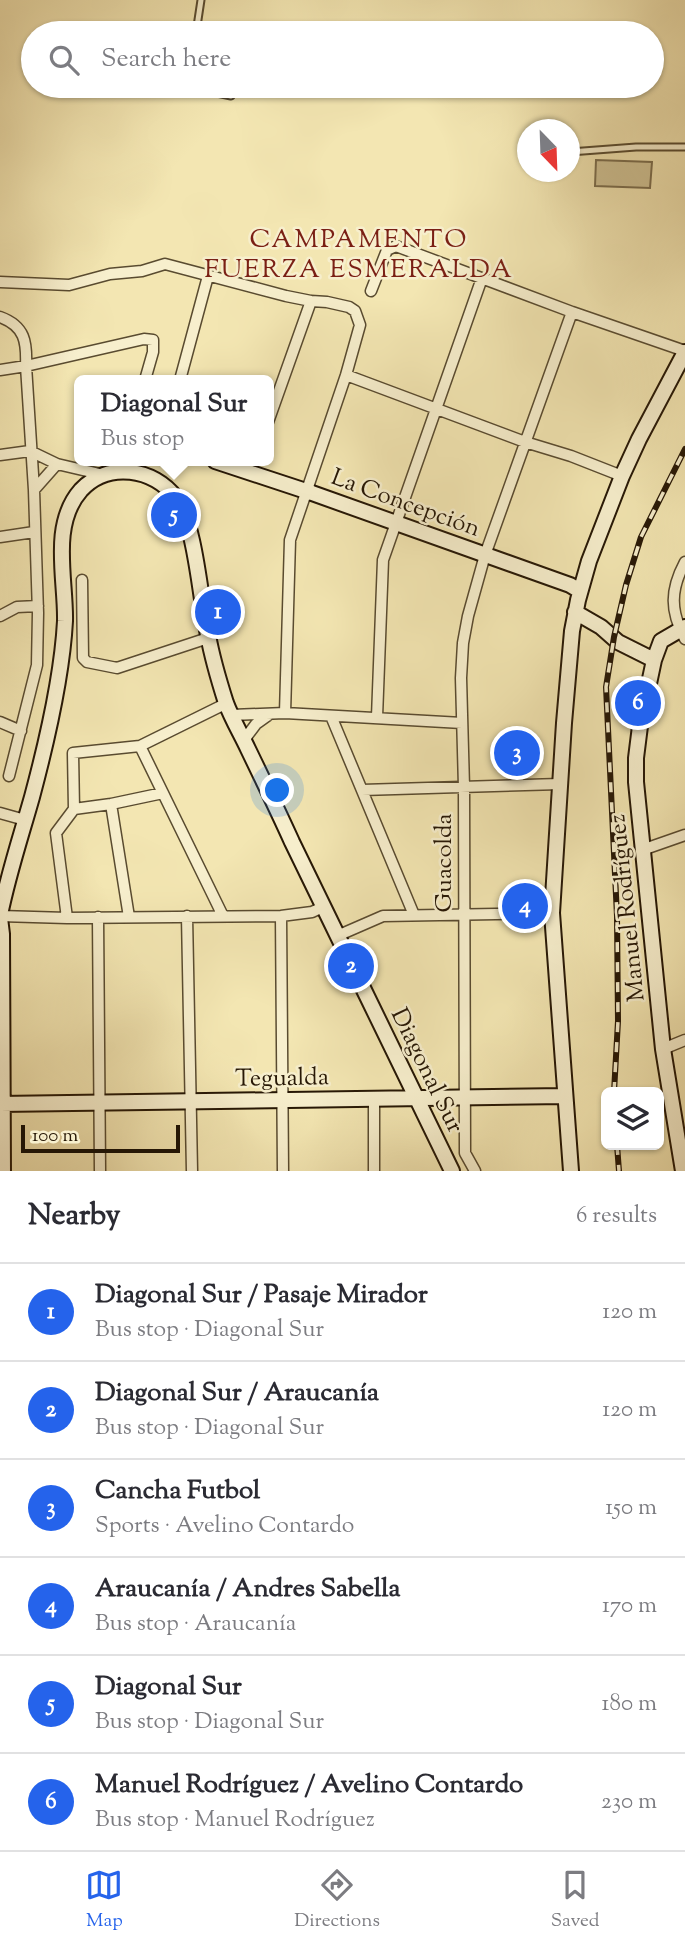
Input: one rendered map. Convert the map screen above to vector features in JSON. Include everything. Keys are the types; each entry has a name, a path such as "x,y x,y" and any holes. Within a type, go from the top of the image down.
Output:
{"main road":[{"path":"571,1171 552,913 575,612 589,561 622,476 685,352"},
{"path":"3,1171 0,916 48,731 62,654 65,620 62,540 65,520 80,492 104,475 111,466"},
{"name":"La Concepción","path":"253,466 306,491 570,585 580,591"},
{"name":"Diagonal Sur","path":"104,475 134,471 155,479 173,495 187,520 208,638 229,709 452,1171"},
{"path":"575,612 601,627 618,642 654,660"},
{"name":"Manuel Rodríguez","path":"683,632 661,641 654,660 636,758 642,850 663,1048 683,1171"},
{"name":"Tegualda","path":"2,1104 565,1096"}],"street":[{"path":"371,291 387,250 396,246 685,352"},
{"path":"0,282 69,285 165,264 311,302 349,307 355,311 360,325 346,375 292,530 289,550 285,713"},
{"path":"181,375 208,276"},
{"path":"377,717 383,560 482,278"},
{"path":"274,405 311,302"},
{"name":"Guacolda","path":"475,1171 465,1153 461,678 463,643 485,555 572,312"},
{"path":"0,317 12,321 20,329 27,350 38,606 37,665 9,776"},
{"path":"0,370 145,339 153,340 153,352 146,375"},
{"path":"346,375 622,476"},
{"path":"0,455 30,451 57,464 104,475"},
{"path":"34,490 57,464"},
{"path":"0,537 34,532"},
{"path":"683,632 674,613 674,586 685,562"},
{"path":"82,580 83,658 87,662 117,668 208,638"},
{"path":"0,616 17,607 38,606"},
{"path":"66,918 56,833 74,809 73,753 140,746 229,709 270,714 462,723"},
{"path":"244,740 252,728 270,714"},
{"path":"331,716 414,915"},
{"path":"0,722 21,731"},
{"path":"140,746 223,916"},
{"path":"362,790 560,784"},
{"path":"74,809 163,793"},
{"path":"111,804 129,917"},
{"path":"0,813 25,820"},
{"path":"642,850 685,835"},
{"path":"0,916 281,916 312,912 323,907"},
{"path":"337,936 376,918 552,913"},
{"path":"187,916 192,1171"},
{"path":"281,916 283,1171"},
{"path":"98,917 100,1171"},
{"path":"663,1048 685,1040"},
{"path":"374,1099 374,1171"}],"lane":[{"path":"197,21 201,0"},
{"path":"580,151 685,147"}],"shaded area":[{"path":"596,160 652,162 650,188 595,186"},
{"path":"528,732 529,773 506,775 505,733"}],"railway":[{"path":"614,1087 618,1021 617,916 606,687 626,585 641,537 685,449"},
{"path":"617,1150 619,1171"}],"place":[{"name":"Diagonal Sur","path":"174,515"},
{"name":"Diagonal Sur / Pasaje Mirador","path":"218,612"},
{"name":"Manuel Rodríguez / Avelino Contardo","path":"638,703"},
{"name":"Cancha Futbol","path":"517,753"},
{"name":"Araucanía / Andres Sabella","path":"525,906"},
{"name":"Diagonal Sur / Araucanía","path":"351,966"}],"district":[{"name":"CAMPAMENTO FUERZA ESMERALDA","path":"359,253"}]}
